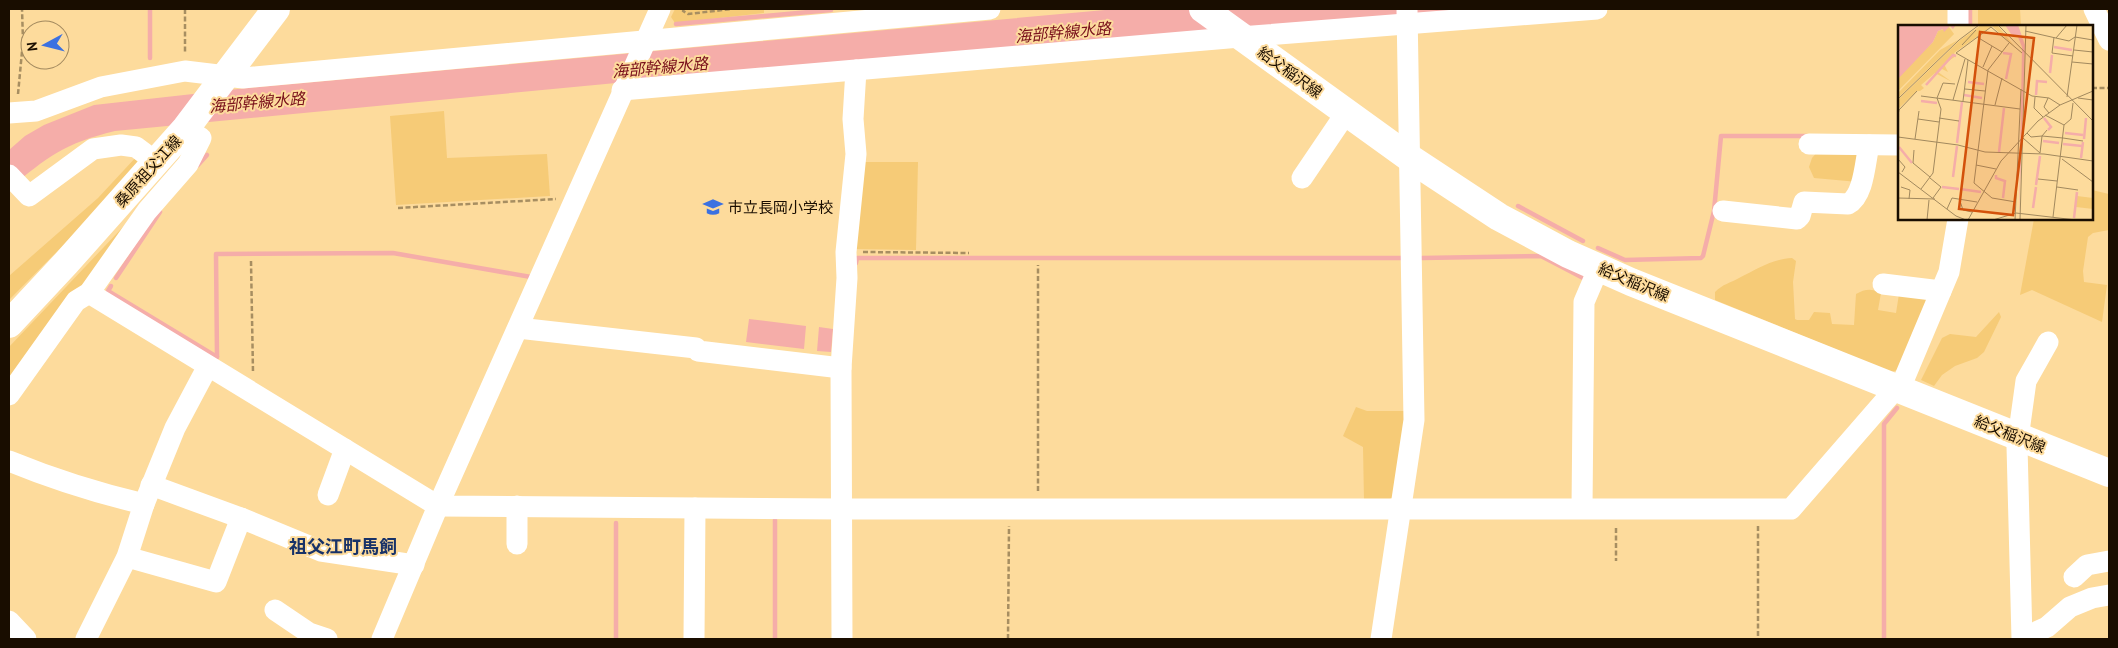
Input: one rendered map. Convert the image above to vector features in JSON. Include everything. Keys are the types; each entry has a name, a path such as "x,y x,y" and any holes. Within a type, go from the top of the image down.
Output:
{"main road":[{"name":"桑原祖父江線","path":"9,324 186,128 276,9"},
{"name":"給父稲沢線","path":"1204,9 1411,159 1499,217 1568,254 2109,474"}],"street":[{"path":"382,639 438,506 660,9"},
{"path":"9,126 17,106 36,111 101,87 185,72 220,81 643,45 990,9"},
{"path":"624,89 856,70 1408,16 1596,9"},
{"path":"1958,9 1958,25"},
{"path":"2094,9 2109,40"},
{"path":"1381,639 1414,420 1408,16"},
{"path":"842,639 841,368 847,278 846,252 856,154 853,119 856,70"},
{"path":"1302,178 1346,113"},
{"path":"9,395 76,301 89,293 147,211 188,164 201,138 186,128"},
{"path":"1809,144 1898,145"},
{"path":"14,180 29,196 93,149 121,145 136,146 156,162"},
{"path":"1722,211 1796,219 1800,216 1804,202 1848,204 1854,201 1859,193 1869,145"},
{"path":"89,293 438,506 842,509 1038,507 1792,509 1904,379 1949,272 1958,220"},
{"path":"1582,508 1584,302 1599,268"},
{"path":"1883,284 1941,291"},
{"path":"518,328 696,348 698,351 841,368"},
{"path":"2048,342 2026,381 2018,437 2023,639 2047,627 2070,607 2092,598 2109,595"},
{"path":"86,639 127,557 147,494 175,428 208,366"},
{"path":"328,495 345,449"},
{"path":"9,460 60,481 105,495 147,494 241,518 321,551 414,565"},
{"path":"517,544 518,506"},
{"path":"694,639 695,508"},
{"path":"127,557 216,582 241,518"},
{"path":"2074,577 2088,565 2109,561"},
{"path":"275,610 309,633 327,639"},
{"path":"9,622 26,639"}],"path":[{"path":"17,106 23,41 22,9"},
{"path":"185,9 185,72"},
{"path":"684,9 683,11 688,14 732,9"},
{"path":"2093,88 2109,88"},
{"path":"398,208 575,198"},
{"path":"846,252 968,253"},
{"path":"248,390 253,380 251,261"},
{"path":"1038,265 1038,507"},
{"path":"1008,639 1010,508"},
{"path":"1616,508 1616,561"},
{"path":"1758,508 1758,639"}],"shaded area":[{"path":"675,9 764,9 764,13 675,23 671,17"},
{"path":"1978,9 2020,9 2021,25 1978,25"},
{"path":"444,111 447,158 547,154 550,196 396,205 390,116"},
{"path":"1819,150 1858,151 1858,182 1814,178 1809,167 1812,158"},
{"path":"137,156 141,161 99,209 9,300 9,276 98,198"},
{"path":"859,162 918,162 916,250 851,249"},
{"path":"2093,190 2109,194 2109,230 2093,233 2088,237 2083,271 2084,282 2107,285 2102,322 2032,290 2020,295 2034,220 2093,220"},
{"path":"141,208 9,389 9,347"},
{"path":"1792,258 1796,261 1793,282 1795,319 1797,320 1809,320 1814,312 1830,313 1832,324 1854,325 1856,294 1865,290 1874,290 1881,293 1878,310 1896,313 1899,294 1930,296 1901,369 1891,372 1715,300 1715,292 1724,285 1771,262"},
{"path":"1999,312 2001,317 1984,352 1977,358 1955,366 1942,375 1934,386 1921,380 1942,338 1950,334 1976,337"},
{"path":"1356,407 1367,411 1406,411 1393,497 1388,500 1364,501 1363,447 1343,436"}],"water":[{"name":"海部幹線水路","path":"1116,9 1468,9 616,83 115,131 83,141 58,152 9,189 9,150 25,136 44,125 94,105 238,89"},
{"path":"749,319 806,326 804,349 746,342"},
{"path":"819,327 833,329 831,352 817,351"}],"waterway":[{"path":"150,9 150,58"},
{"path":"1970,9 1970,25"},
{"path":"676,24 831,10"},
{"path":"1598,248 1625,260 1701,258 1714,211 1721,136 1806,136"},
{"path":"198,165 207,155"},
{"path":"1518,206 1583,241"},
{"path":"116,278 160,212"},
{"path":"217,357 216,254 393,253 531,277"},
{"path":"1422,258 1541,256 1587,280"},
{"path":"856,263 857,258 1401,258"},
{"path":"111,286 108,291 217,357"},
{"path":"1884,639 1884,424 1897,408"},
{"path":"775,520 775,639"},
{"path":"616,523 616,639"}],"place":[{"name":"市立長岡小学校","path":"713,207"}],"district":[{"name":"祖父江町馬飼","path":"343,546"}]}
